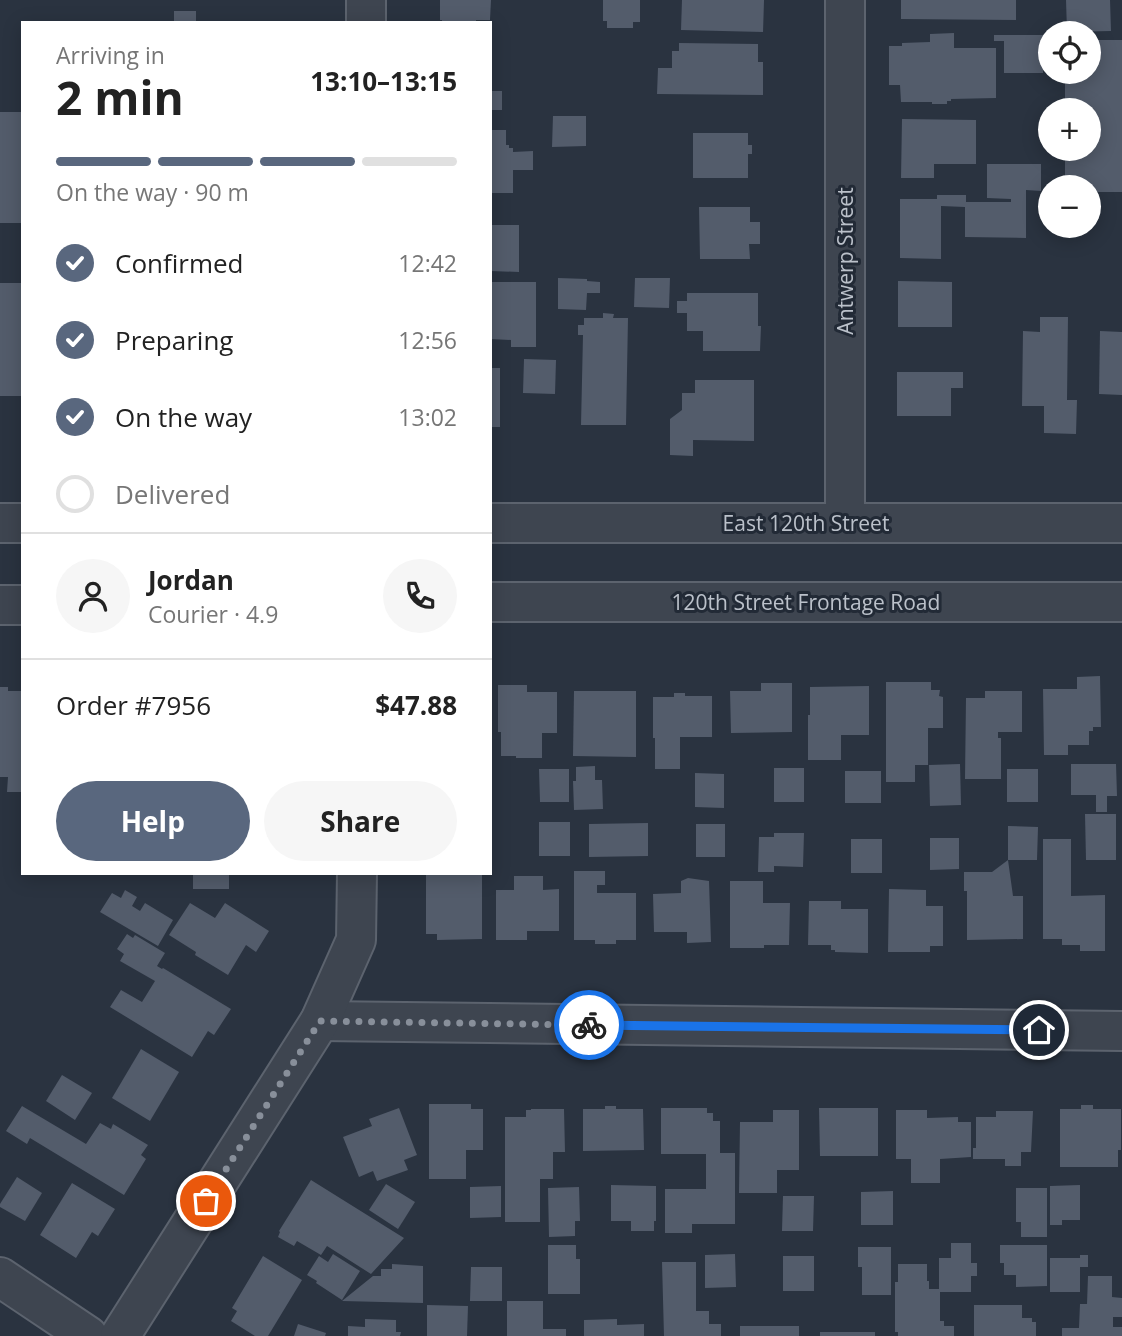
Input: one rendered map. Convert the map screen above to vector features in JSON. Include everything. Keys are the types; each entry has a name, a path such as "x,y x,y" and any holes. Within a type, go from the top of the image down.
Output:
{"street":[{"path":"366,0 366,21"},
{"name":"Antwerp Street","path":"845,0 845,523"},
{"path":"0,523 21,523"},
{"name":"East 120th Street","path":"492,523 1122,523"},
{"name":"120th Street Frontage Road","path":"492,601 1122,602"},
{"path":"0,605 21,605"},
{"path":"120,1336 320,1021 356,940 357,875"},
{"path":"320,1021 1122,1031"},
{"path":"0,1277 88,1336"}],"building":[{"path":"440,0 491,0 490,20 440,20"},
{"path":"603,0 640,0 640,22 633,22 633,28 607,28 607,21 603,21"},
{"path":"682,0 764,0 763,32 681,30"},
{"path":"901,0 1016,0 1016,20 901,19"},
{"path":"1066,0 1110,0 1111,31 1101,31 1101,21 1067,21"},
{"path":"174,11 196,11 196,21 174,21"},
{"path":"954,33 954,48 996,48 996,98 951,99 947,104 901,102 900,85 889,85 889,46 930,42 930,34"},
{"path":"994,35 1038,35 1038,73 1004,73 1004,41 994,41"},
{"path":"1101,40 1122,40 1122,192 1101,192 1101,175 1065,175 1065,161 1101,161 1101,98 1065,98 1065,84 1101,84"},
{"path":"679,43 758,44 758,62 763,62 763,95 657,94 658,68 672,68 672,51 679,51"},
{"path":"492,91 502,91 502,110 492,110"},
{"path":"0,112 21,112 21,223 0,223"},
{"path":"553,116 586,116 586,146 552,147"},
{"path":"902,119 976,120 976,164 934,164 934,178 901,178"},
{"path":"492,130 506,130 506,145 513,148 513,152 533,151 533,170 513,170 513,193 492,193"},
{"path":"693,133 748,133 748,145 752,145 752,154 748,154 748,178 693,178"},
{"path":"987,164 1041,164 1038,191 1026,190 1026,238 965,237 965,207 941,206 941,259 900,258 900,199 937,199 937,195 966,195 966,202 1011,202 1011,199 987,198"},
{"path":"699,207 750,207 750,222 760,222 760,244 749,244 750,259 700,259"},
{"path":"492,225 519,225 519,272 492,271"},
{"path":"558,278 600,282 600,293 587,293 586,310 558,309"},
{"path":"635,278 670,278 669,308 634,307"},
{"path":"898,281 952,282 952,327 898,327"},
{"path":"492,282 536,282 536,347 511,347 511,340 492,339"},
{"path":"0,283 21,283 21,396 0,396"},
{"path":"687,293 758,293 760,351 703,351 703,331 687,331 687,313 677,313 677,301 687,301"},
{"path":"603,313 614,314 613,318 628,318 626,425 581,425 583,335 578,335 578,325 584,325 584,318 603,318"},
{"path":"1040,317 1068,317 1067,400 1077,400 1076,434 1044,433 1044,406 1022,406 1023,331 1040,332"},
{"path":"1100,331 1122,332 1122,395 1099,394"},
{"path":"524,359 556,360 555,394 523,393"},
{"path":"492,368 500,368 500,427 492,427"},
{"path":"897,372 963,372 963,388 951,388 951,416 897,416"},
{"path":"695,380 754,380 754,441 693,440 693,456 670,455 670,419 682,410 682,393 695,393"},
{"path":"1100,676 1101,727 1093,727 1093,731 1089,731 1089,745 1068,745 1068,755 1044,755 1043,689 1077,689 1077,677"},
{"path":"886,682 931,682 931,690 940,690 939,696 943,697 943,728 928,728 928,765 915,765 915,782 886,782"},
{"path":"761,683 792,683 792,732 731,733 730,691 761,691"},
{"path":"498,685 527,685 527,692 557,692 557,733 542,733 542,758 501,756"},
{"path":"869,686 869,735 841,735 841,760 808,760 810,687"},
{"path":"0,687 8,687 8,691 21,691 21,792 7,792 8,777 0,777"},
{"path":"574,691 636,691 636,757 573,756"},
{"path":"985,691 1022,691 1022,732 998,732 998,738 1001,738 1001,779 965,779 966,698 985,698"},
{"path":"674,693 685,693 685,696 712,696 712,737 680,737 680,769 655,769 653,697 674,697"},
{"path":"960,764 961,805 930,806 929,765"},
{"path":"1071,764 1116,764 1117,796 1107,796 1107,812 1096,812 1096,795 1071,795"},
{"path":"595,766 595,780 602,780 603,809 574,810 573,781 576,781 576,767"},
{"path":"774,768 804,768 804,802 774,802"},
{"path":"539,769 569,769 569,802 540,802"},
{"path":"1007,769 1038,769 1038,802 1007,802"},
{"path":"845,771 881,771 881,803 845,803"},
{"path":"695,773 724,774 724,808 695,807"},
{"path":"1085,814 1116,814 1116,860 1086,860"},
{"path":"539,822 570,822 570,856 539,856"},
{"path":"648,823 648,856 589,857 589,824"},
{"path":"696,824 725,824 725,857 696,857"},
{"path":"1008,826 1038,827 1037,860 1008,860"},
{"path":"774,833 804,833 803,867 774,866 774,872 758,872 759,837 774,837"},
{"path":"930,838 959,838 959,869 930,870"},
{"path":"851,839 882,839 882,873 851,873"},
{"path":"1043,839 1071,839 1071,896 1105,895 1105,951 1080,951 1080,945 1062,945 1062,939 1043,939"},
{"path":"1008,860 1013,896 1023,896 1023,939 967,940 967,891 964,891 964,872 992,872"},
{"path":"574,871 605,871 605,885 597,885 597,893 636,893 636,940 595,944 595,940 574,940"},
{"path":"193,875 229,875 229,889 193,889"},
{"path":"426,875 482,875 482,939 437,940 437,934 426,934"},
{"path":"514,876 543,876 543,890 559,889 559,931 527,931 527,940 496,940 496,890 514,890"},
{"path":"688,878 709,881 711,942 687,943 687,932 654,932 653,894 681,893 681,881"},
{"path":"730,881 763,881 763,903 790,903 789,945 730,948"},
{"path":"889,889 926,890 926,906 943,906 943,946 930,946 930,952 888,952"},
{"path":"125,890 137,897 132,906 140,911 145,903 173,920 158,946 100,912 112,893 121,898"},
{"path":"809,901 841,901 841,909 868,909 868,953 835,952 831,950 831,945 808,945"},
{"path":"190,903 215,918 225,903 269,931 256,952 246,945 228,975 169,935"},
{"path":"127,934 133,938 135,935 165,953 157,966 231,1009 214,1035 208,1031 192,1057 110,1007 121,990 142,1002 155,981 120,961 124,954 117,949"},
{"path":"141,1049 179,1072 150,1121 112,1098"},
{"path":"62,1075 92,1093 75,1120 46,1101"},
{"path":"429,1104 471,1104 471,1109 483,1109 483,1150 466,1150 466,1179 429,1179"},
{"path":"1081,1105 1093,1105 1093,1109 1121,1109 1121,1150 1118,1150 1118,1167 1060,1167 1060,1109 1081,1109"},
{"path":"22,1106 86,1144 100,1123 111,1129 113,1124 148,1145 141,1155 146,1159 124,1195 30,1138 27,1144 6,1131"},
{"path":"605,1106 616,1106 616,1109 643,1109 644,1150 583,1151 583,1109 605,1109"},
{"path":"399,1108 417,1155 404,1160 408,1170 377,1181 373,1171 359,1177 343,1137 372,1126 369,1119"},
{"path":"661,1108 707,1108 707,1113 713,1113 713,1121 720,1121 720,1153 735,1153 735,1224 692,1224 692,1233 665,1233 665,1189 706,1189 706,1154 661,1154"},
{"path":"819,1108 878,1108 878,1156 820,1156"},
{"path":"564,1109 565,1152 553,1152 553,1179 540,1179 540,1222 505,1222 505,1117 526,1117 526,1110"},
{"path":"773,1110 799,1110 799,1170 777,1170 777,1193 739,1193 740,1122 773,1122"},
{"path":"896,1110 927,1110 927,1118 958,1117 958,1122 971,1122 971,1157 940,1159 940,1183 911,1183 911,1159 896,1159"},
{"path":"996,1111 1033,1111 1031,1152 1021,1152 1021,1166 1005,1166 1005,1159 973,1159 973,1148 976,1148 976,1117 996,1117"},
{"path":"17,1177 42,1193 25,1221 0,1207"},
{"path":"311,1180 404,1238 371,1274 327,1246 321,1255 297,1241 294,1246 278,1237 279,1231"},
{"path":"72,1183 115,1209 98,1236 92,1232 76,1258 40,1235"},
{"path":"386,1184 415,1202 398,1229 369,1210"},
{"path":"611,1185 656,1186 654,1231 631,1231 631,1221 611,1221"},
{"path":"1080,1185 1080,1220 1062,1220 1062,1225 1050,1225 1050,1186"},
{"path":"501,1186 501,1217 470,1218 470,1187"},
{"path":"579,1187 580,1221 575,1221 575,1236 549,1237 548,1188"},
{"path":"1016,1188 1047,1188 1047,1237 1021,1237 1021,1222 1016,1222"},
{"path":"893,1191 893,1225 861,1225 861,1192"},
{"path":"783,1196 814,1196 813,1231 782,1231"},
{"path":"951,1243 971,1243 971,1263 977,1263 977,1276 971,1276 971,1292 940,1292 940,1321 944,1321 944,1326 954,1326 954,1336 898,1336 898,1332 895,1332 895,1282 898,1282 898,1264 927,1264 929,1289 939,1289 939,1258 951,1258"},
{"path":"548,1245 576,1245 576,1259 580,1259 580,1294 548,1294"},
{"path":"1000,1245 1047,1245 1047,1286 1016,1287 1016,1275 1004,1275 1004,1263 1000,1263"},
{"path":"858,1247 891,1247 891,1295 862,1295 862,1267 858,1267"},
{"path":"333,1254 360,1271 342,1300 307,1275 319,1256 328,1262"},
{"path":"735,1254 736,1287 705,1288 705,1255"},
{"path":"1080,1255 1088,1255 1088,1267 1080,1267 1080,1292 1050,1292 1050,1258 1080,1258"},
{"path":"263,1256 302,1280 268,1336 255,1336 231,1321 237,1311 232,1308"},
{"path":"783,1256 814,1256 814,1291 783,1291"},
{"path":"662,1262 696,1262 696,1311 709,1311 709,1324 721,1324 721,1336 664,1336"},
{"path":"392,1264 423,1266 423,1303 342,1301 373,1276 381,1276 381,1269 392,1269"},
{"path":"471,1267 502,1267 502,1301 470,1301"},
{"path":"1088,1276 1112,1276 1112,1297 1122,1298 1122,1317 1113,1317 1113,1327 1122,1327 1122,1336 1062,1336 1062,1328 1079,1328 1080,1304 1087,1304"},
{"path":"507,1301 543,1301 543,1329 566,1329 566,1336 507,1336"},
{"path":"427,1305 468,1306 467,1336 427,1336"},
{"path":"974,1305 1022,1305 1022,1318 1032,1318 1032,1322 1036,1322 1036,1336 974,1336"},
{"path":"365,1319 396,1320 396,1332 401,1332 400,1336 348,1336 348,1326 365,1327"},
{"path":"617,1319 617,1325 644,1324 644,1336 584,1336 584,1320"},
{"path":"298,1324 326,1333 325,1336 294,1336"},
{"path":"740,1326 799,1326 799,1336 740,1336"},
{"path":"820,1332 875,1332 875,1336 820,1336"}],"way so far":[{"path":"206,1201 320,1021 589,1025"}],"route":[{"path":"589,1025 1039,1030"}]}
